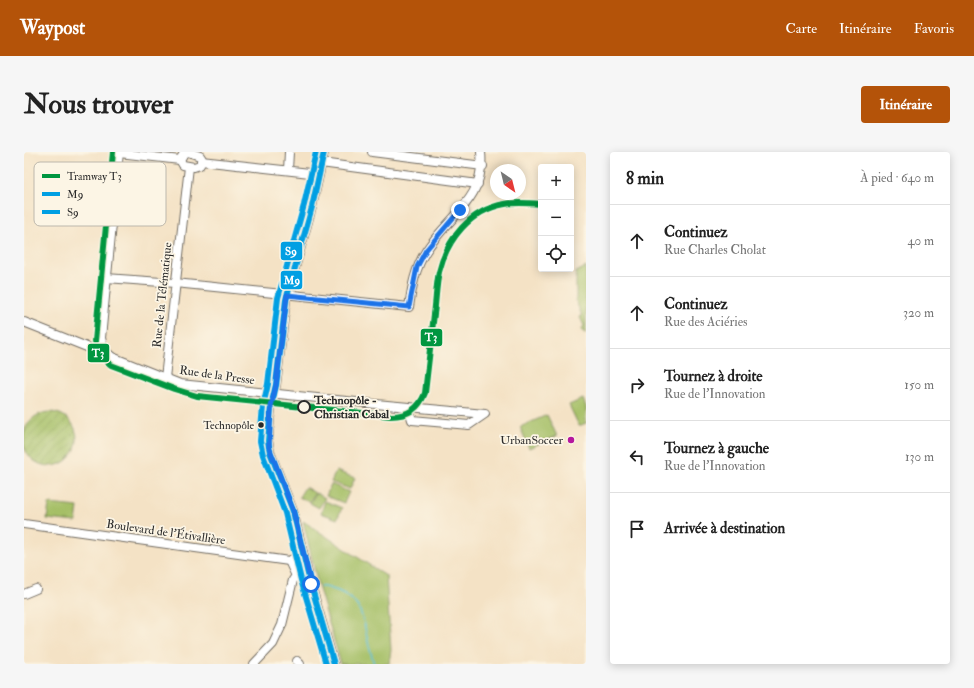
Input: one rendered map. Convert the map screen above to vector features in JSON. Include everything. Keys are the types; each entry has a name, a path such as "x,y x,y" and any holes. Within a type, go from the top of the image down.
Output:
{"street":[{"path":"180,160 182,154 187,152 201,156 319,174"},
{"path":"288,170 289,152"},
{"path":"324,152 312,207 287,295 271,407 269,447 293,510 309,578 334,664"},
{"path":"372,152 483,166"},
{"path":"106,278 176,283 409,307 417,267 426,250 467,201 478,184 483,166 481,152"},
{"path":"119,153 180,160"},
{"path":"180,160 183,165 196,167 200,165 201,156"},
{"path":"321,163 478,184"},
{"name":"Rue de la Télématique","path":"166,378 189,167"},
{"path":"111,226 101,338 104,350 114,358"},
{"name":"Rue de la Presse","path":"24,322 180,384 485,414 469,425 412,420 405,407"},
{"name":"Boulevard de l'Étivallière","path":"24,524 289,561"},
{"path":"296,576 289,561 303,553"},
{"path":"296,576 309,578"},
{"path":"254,664 273,644 282,625 293,580 296,576"},
{"path":"24,594 36,588"}],"green space":[{"path":"586,267 585,333 582,331 584,326 580,317 582,316 576,301 576,272"},
{"path":"583,399 586,407 586,423 579,426 569,405"},
{"path":"45,412 55,412 65,416 73,424 77,434 77,444 73,454 65,462 55,466 45,466 35,462 27,454 23,444 23,434 27,424 35,416"},
{"path":"547,415 557,436 529,448 520,427"},
{"path":"336,471 355,478 350,489 331,482"},
{"path":"331,484 349,492 344,503 326,496"},
{"path":"305,487 315,493 309,502 299,497"},
{"path":"316,493 325,498 319,508 310,503"},
{"path":"325,501 342,508 337,519 321,513"},
{"path":"49,504 78,507 76,522 47,519"},
{"path":"303,521 386,576 391,650 389,664 341,664 319,589"}],"waterway":[{"path":"320,587 338,591 353,600 363,619 374,664"}],"tram line":[{"name":"T3","path":"112,162 113,152"},
{"name":"T3","path":"106,226 95,341 99,355 111,365 174,389 197,396 397,416 408,413 416,407 423,399 425,393 438,277 443,260 454,238 471,219 492,207 514,203 538,204"}],"transit line":[{"name":"S9","path":"316,152 304,205 278,298 268,384 263,406 260,441 263,455 285,513 301,580 326,664"},
{"name":"M9","path":"324,152 312,207 286,300 276,385 271,407 268,441 270,452 293,511 309,578 334,664"}],"place":[{"name":"Technopôle - Christian Cabal","path":"304,407"},
{"name":"Technopôle","path":"261,425"},
{"name":"UrbanSoccer","path":"571,440"}],"route":[{"path":"311,584 293,510 277,470 268,441 271,407 276,385 287,295 409,307 417,267 426,250 460,210"}]}
